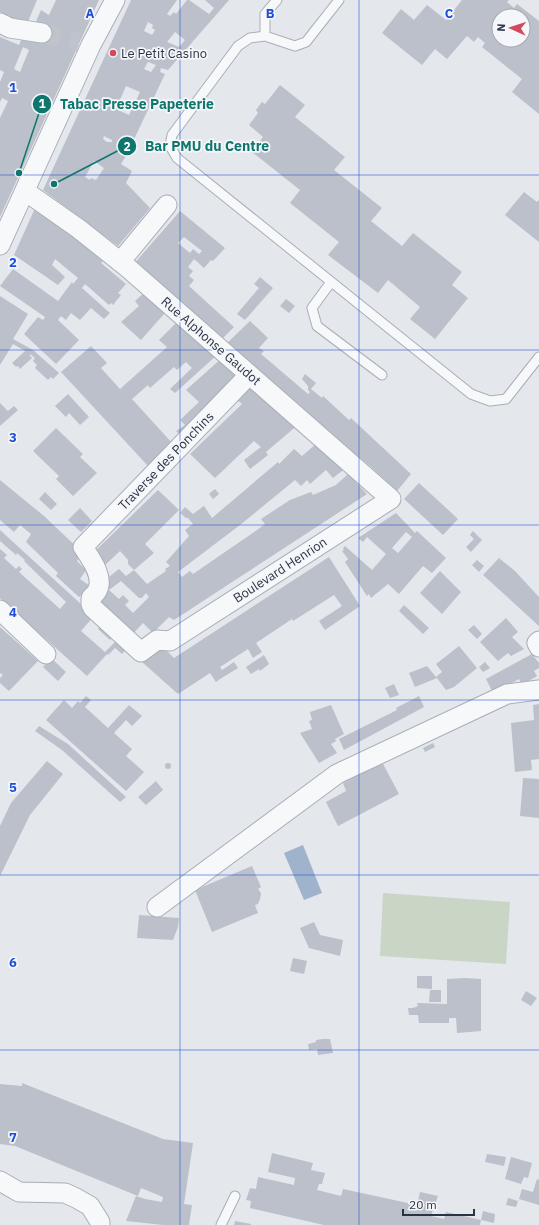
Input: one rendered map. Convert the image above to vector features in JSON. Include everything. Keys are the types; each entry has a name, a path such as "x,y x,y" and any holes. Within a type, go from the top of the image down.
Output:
{"street":[{"path":"0,245 25,191 85,43 115,0"},
{"path":"0,23 10,28 42,34"},
{"name":"Rue Alphonse Gaudot","path":"25,191 79,229 120,262 391,499"},
{"path":"120,262 167,205"},
{"name":"Traverse des Ponchins","path":"170,641 157,640 141,652 93,608 91,598 98,591 99,581 95,568 83,547 249,375"},
{"name":"Boulevard Henrion","path":"170,641 391,499"},
{"path":"0,610 46,654"},
{"path":"156,907 337,774 507,694 539,690"},
{"path":"0,1182 19,1192 65,1193 90,1206 100,1222 100,1225"}],"lane":[{"path":"266,36 266,14 277,0"},
{"path":"340,0 306,42 295,46 266,36 250,38 238,46 172,135 170,146 177,158 470,394 490,401 506,399 539,357"},
{"path":"330,282 312,308 317,326 382,375"},
{"path":"221,1225 235,1196"}],"green space":[{"path":"383,893 510,902 506,964 380,956"}],"water":[{"path":"303,845 322,893 304,900 284,853"}],"building":[{"path":"0,0 37,0 27,24 0,12"},
{"path":"56,0 99,0 0,217 0,118 8,101 2,98 0,102 0,82 4,72 0,70 0,37 19,45 23,36 34,26 41,10 49,15","holes":["23,47 29,50 20,72 14,69"]},
{"path":"131,0 177,0 167,14 170,16 174,12 176,14 187,0 209,14 214,8 205,0 229,0 168,70 161,68 160,72 165,74 121,164 132,171 126,183 150,208 118,246 43,190","holes":["148,22 153,25 152,28 155,30 152,35 144,31","175,32 185,40 179,47 167,42","148,62 156,65 151,72 144,69","126,86 140,92 129,115 116,109","104,136 112,140 112,142 107,142 103,139","94,161 104,168 96,180 91,178 90,180 85,177"]},
{"path":"462,0 509,0 507,2 514,8 491,8 491,48 531,48 531,15 539,21 539,114 512,92 522,79 482,47 485,43 478,37 474,42 467,36 447,59 435,49 422,65 382,33 401,9 414,20 427,5 446,20"},
{"path":"517,4 522,8 514,8"},
{"path":"280,85 305,105 295,117 345,157 334,170 382,208 371,221 402,246 413,233 462,272 452,285 468,298 435,339 410,319 420,307 388,280 378,293 328,255 339,242 290,203 300,190 252,152 263,137 249,125 258,113 256,110 262,102 265,104"},
{"path":"524,192 537,202 539,200 539,242 505,215"},
{"path":"36,206 106,258 101,263 126,284 118,293 121,295 113,305 111,303 109,305 85,284 82,288 110,313 104,319 91,308 80,320 71,313 66,320 61,316 58,320 79,340 56,364 24,334 38,317 43,320 45,317 0,286 13,269 58,301 72,282 73,284 78,278 55,259 52,265 65,277 58,285 14,255"},
{"path":"180,211 225,248 204,268 194,259 188,267 193,271 189,276 194,280 189,286 234,327 219,342 132,266","holes":["184,237 202,251 199,254 193,249 190,253 178,243"]},
{"path":"260,277 273,288 245,320 237,314 259,288 254,284"},
{"path":"144,293 163,311 164,314 141,340 121,322 139,306 135,301"},
{"path":"0,296 28,314 13,339 33,350 59,373 53,379 51,377 48,380 35,368 37,365 33,361 35,358 30,354 32,358 20,369 18,366 16,367 12,363 25,351 13,344 0,365"},
{"path":"286,299 295,306 289,313 280,306"},
{"path":"179,320 218,354 175,393 170,389 192,368 186,362 177,370 174,367 150,388 148,385 132,399 173,444 148,466 61,372 91,346 107,363 101,368 120,389 167,347 159,340"},
{"path":"250,321 268,338 259,348 264,351 261,354 308,394 310,392 308,390 308,386 302,379 305,374 316,383 311,389 322,398 323,396 349,420 351,418 411,474 397,491 370,466 224,346"},
{"path":"222,358 239,375 192,419 195,423 181,436 176,431 185,425 180,420 199,402 186,390"},
{"path":"248,386 299,424 266,452 268,455 250,469 244,460 261,447 254,441 215,478 190,454 242,404 235,398"},
{"path":"68,394 89,417 80,425 69,413 66,417 55,406"},
{"path":"0,403 8,411 14,406 18,410 0,426"},
{"path":"56,428 83,454 80,457 97,473 73,496 56,479 59,476 33,451"},
{"path":"317,443 347,467 333,478 326,470 310,484 307,480 301,486 295,480 240,525 178,572 182,577 190,571 193,574 257,530 265,524 261,519 290,500 311,492 313,495 336,485 348,474 367,494 174,620 169,617 153,633 143,623 130,637 95,603 109,590 105,580 119,569 126,576 134,570 147,584 166,571 165,569 170,566 166,562 189,536 185,530 193,524 188,518 180,513 185,507 193,514 204,506 212,518 278,462 279,464 294,449 302,456","holes":["121,581 139,598 142,598 146,593 149,597 133,613 125,605 129,601 123,595 119,599 109,590"]},
{"path":"0,480 44,516 83,553 77,561 86,570 80,579 90,586 79,597 56,576 58,573 26,542 31,534 20,525 14,532 0,520"},
{"path":"419,483 458,519 443,535 404,499"},
{"path":"215,489 219,494 213,499 209,494"},
{"path":"158,490 179,510 145,544 154,553 134,570 128,564 128,560 120,551 105,565 93,553"},
{"path":"45,492 57,504 51,510 39,499"},
{"path":"80,508 92,521 81,532 68,520"},
{"path":"396,513 415,533 417,531 446,558 432,573 423,566 399,594 388,584 371,598 369,594 367,596 345,562 348,559 342,551 344,550 343,548 345,546 372,570 386,554 367,537 363,542 358,538","holes":["406,532 412,537 398,553 392,548"]},
{"path":"0,530 94,616 81,631 105,652 118,639 127,648 122,654 115,648 108,655 107,654 87,676 0,598 0,549 7,555 4,558 16,569 19,566 22,569 19,572 60,609 66,602 24,561 25,560 17,553 16,555 0,541"},
{"path":"473,531 482,540 471,552 466,547 474,539 470,535"},
{"path":"329,557 360,606 325,630 319,621 342,606 334,595 293,621 292,619 256,643 262,652 253,658 248,649 220,667 222,670 234,662 238,668 216,682 210,673 178,694 142,662 160,644 174,658"},
{"path":"499,558 515,571 539,597 539,626 483,575"},
{"path":"477,560 484,566 479,572 472,565"},
{"path":"440,571 461,592 442,614 420,593"},
{"path":"404,605 429,628 423,634 399,611"},
{"path":"506,618 518,632 512,637 524,649 511,656 508,653 498,661 480,642"},
{"path":"102,624 114,635 110,640 98,629"},
{"path":"474,625 482,634 477,639 468,630"},
{"path":"0,627 38,661 9,691 0,683 0,678 3,675 0,673"},
{"path":"459,646 477,668 454,687 446,690 437,678 415,687 409,673 427,666 436,677 442,672 436,664"},
{"path":"532,654 539,663 539,668 534,671 537,676 522,685 519,679 493,693 486,679"},
{"path":"264,655 269,664 260,671 259,669 251,674 246,667"},
{"path":"51,658 66,672 58,681 43,667"},
{"path":"485,662 490,668 483,672 479,667"},
{"path":"394,684 399,695 390,698 385,688"},
{"path":"86,696 91,700 85,707 108,728 129,705 142,716 132,726 126,720 114,733 132,749 126,756 144,772 126,791 46,720 64,700 72,708 78,701 80,703"},
{"path":"419,696 424,707 344,750 339,739 397,710 396,708"},
{"path":"539,704 539,759 531,760 532,770 515,772 511,723 534,720 533,705"},
{"path":"331,705 344,734 335,739 336,741 331,744 337,753 319,763 300,733 312,729 309,721 312,720 310,712"},
{"path":"39,726 68,744 126,797 120,802 62,750 35,731"},
{"path":"433,743 435,747 425,752 423,748"},
{"path":"47,761 63,774 30,815 0,876 0,826 11,803"},
{"path":"382,762 399,794 338,826 326,802 346,791 343,783"},
{"path":"168,763 171,766 168,769 165,766"},
{"path":"523,778 539,779 539,818 520,816"},
{"path":"156,781 163,790 146,805 138,797"},
{"path":"252,866 261,887 258,889 261,893 260,899 258,904 255,905 258,913 212,932 195,890"},
{"path":"139,915 179,918 178,927 173,940 137,938"},
{"path":"314,922 320,935 343,940 340,956 309,948 300,928"},
{"path":"293,958 307,961 304,974 290,971"},
{"path":"417,976 432,976 432,989 417,988"},
{"path":"447,979 481,979 481,1031 457,1033 456,1018 449,1018 449,1023 419,1023 418,1015 409,1015 408,1008 418,1006 417,1003 447,1004"},
{"path":"430,990 441,990 441,1002 429,1002"},
{"path":"526,991 537,998 531,1006 521,1000"},
{"path":"330,1039 333,1053 318,1055 317,1049 309,1050 308,1044 316,1042 316,1040"},
{"path":"22,1083 163,1139 193,1143 184,1204 192,1205 189,1225 163,1225 126,1221 136,1196 162,1202 163,1197 141,1188 138,1196 15,1146 0,1144 0,1084 22,1086"},
{"path":"272,1153 313,1163 311,1170 325,1173 322,1184 319,1184 317,1190 341,1196 343,1189 417,1205 420,1192 438,1196 431,1216 444,1219 446,1212 481,1220 480,1225 324,1225 250,1208 251,1201 246,1200 250,1188 256,1189 258,1177 294,1185 295,1178 268,1172"},
{"path":"487,1154 506,1157 504,1166 485,1162"},
{"path":"511,1157 532,1163 528,1178 524,1177 521,1184 505,1179"},
{"path":"537,1179 539,1180 539,1205 519,1199 522,1189 533,1192"},
{"path":"508,1198 518,1201 516,1207 506,1205"},
{"path":"483,1211 495,1214 494,1223 481,1220"},
{"path":"235,1221 251,1224 251,1225 234,1225"}],"tunnel":[{"path":"42,33 79,42"}],"place":[{"name":"Le Petit Casino","path":"113,53"},
{"name":"Tabac Presse Papeterie","path":"19,173"},
{"name":"Bar PMU du Centre","path":"54,184"}]}
